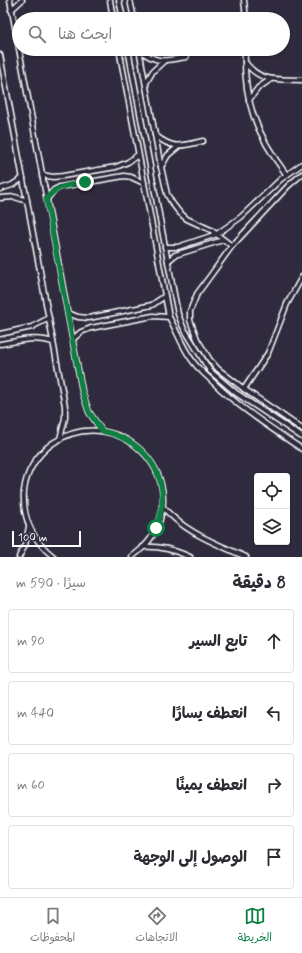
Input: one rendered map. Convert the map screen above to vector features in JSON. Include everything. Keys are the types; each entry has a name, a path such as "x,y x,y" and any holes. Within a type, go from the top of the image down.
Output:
{"street":[{"path":"10,0 12,15"},
{"path":"11,10 22,0"},
{"path":"110,0 112,12"},
{"path":"119,0 122,12"},
{"path":"130,0 133,12"},
{"path":"244,0 245,12"},
{"path":"0,55 65,406 65,418 60,438"},
{"path":"20,56 85,402 89,412 102,431"},
{"path":"120,56 169,317 176,329 182,345 193,362 206,376 247,411 302,449"},
{"path":"129,56 178,314 190,339 210,371 236,393 302,437"},
{"path":"140,56 161,167 172,203 187,219 217,234 232,246"},
{"path":"149,56 164,61 186,57"},
{"path":"245,56 245,75 252,114 263,139 286,174"},
{"path":"146,83 153,71 164,61"},
{"path":"245,62 256,74 272,79 302,80"},
{"path":"249,100 258,88 272,79"},
{"path":"131,115 133,117 138,117 140,114"},
{"path":"135,137 138,133 144,135"},
{"path":"155,135 166,143 179,146 203,141"},
{"path":"161,167 168,155 179,146"},
{"path":"42,176 64,176 116,167 128,162 138,155"},
{"path":"165,247 178,247 217,234 241,217 286,174 302,164"},
{"path":"290,171 296,178"},
{"path":"302,174 296,178 232,246 197,294 190,311 190,320 197,340 210,360 227,377 302,429"},
{"path":"46,199 60,187 117,176 131,177 144,183"},
{"path":"0,188 12,185 23,178"},
{"path":"0,198 15,197 27,201"},
{"path":"168,261 175,255 223,240"},
{"path":"244,389 268,353 287,304 302,277"},
{"path":"68,312 78,317 89,318 152,305 165,296"},
{"path":"73,339 81,332 91,328 153,316 169,317"},
{"path":"0,334 32,327 49,318"},
{"path":"0,344 34,339 54,342"},
{"path":"54,557 40,544 29,526 23,502 24,489 27,477 39,455 48,446 60,438 80,431 102,431 127,439 147,456 155,468 160,480 162,493 160,517 156,528 143,547 132,557"},
{"path":"162,506 177,521 190,530 246,557"},
{"path":"19,557 25,545 29,526"},
{"path":"143,547 155,546 166,548 190,557"}],"route":[{"path":"85,182 60,187 54,190 46,199 82,391 89,412 102,431 127,439 147,456 155,468 160,480 162,493 162,506 156,528"}]}
